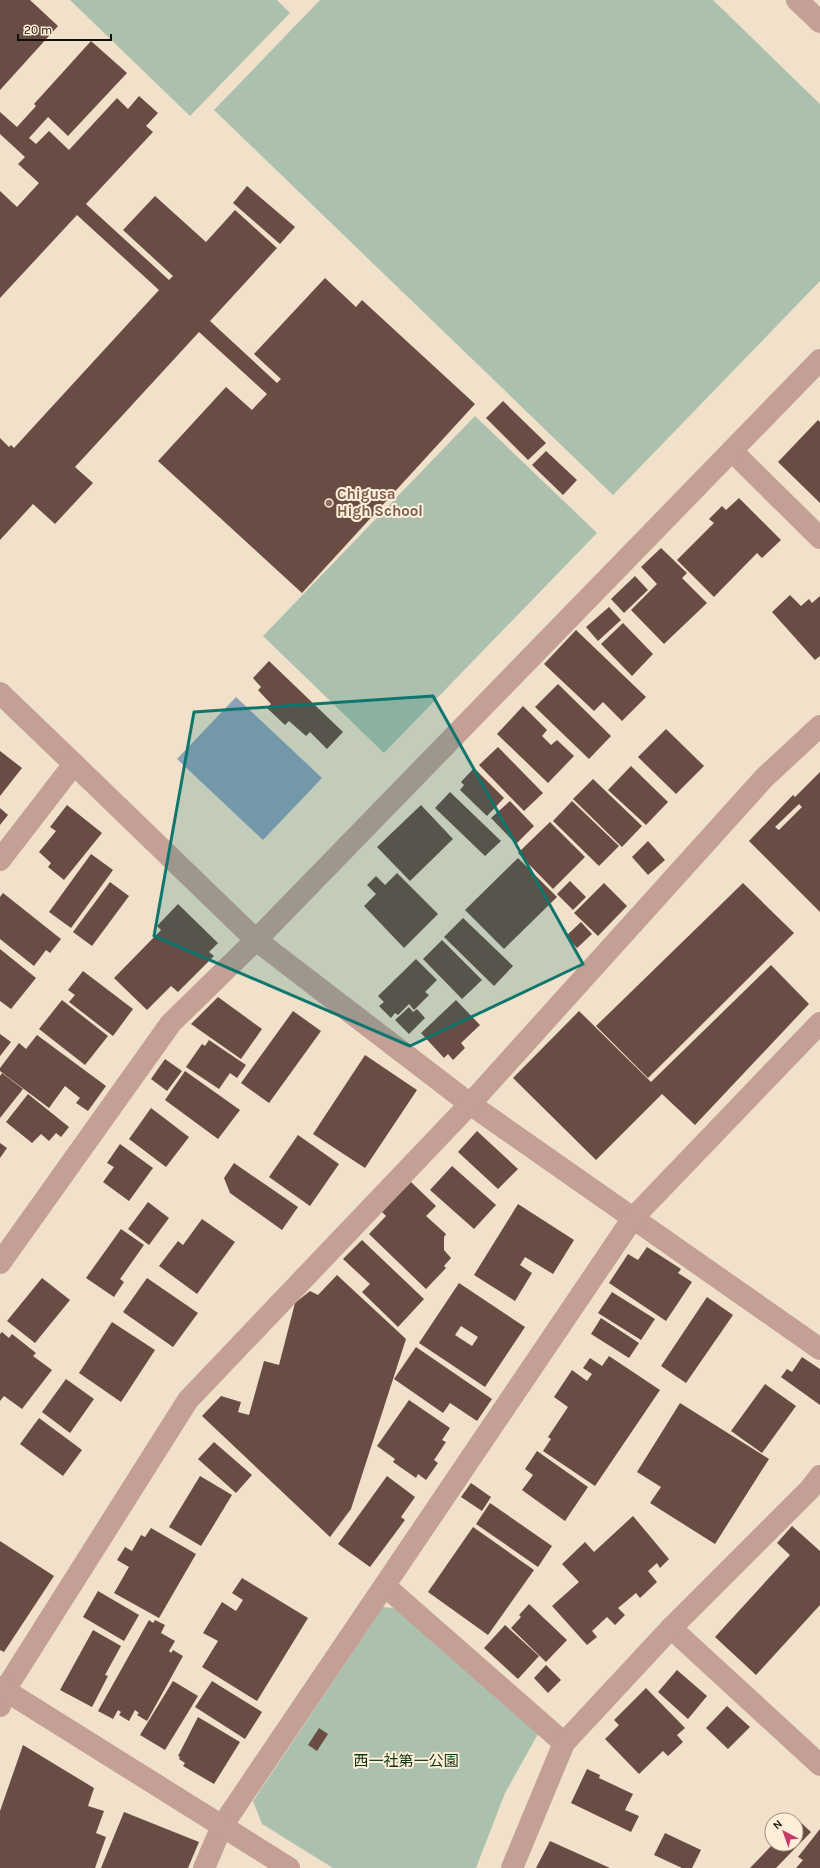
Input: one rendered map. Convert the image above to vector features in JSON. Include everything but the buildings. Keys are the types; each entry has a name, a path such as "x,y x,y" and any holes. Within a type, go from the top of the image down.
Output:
{"street":[{"path":"0,1263 171,1023 256,940 733,452 820,360"},
{"path":"733,452 820,538"},
{"path":"0,693 256,940 470,1104 820,1349"},
{"path":"289,1868 2,1694 188,1400 470,1104 764,778 820,726"},
{"path":"0,860 74,764"},
{"path":"204,1868 222,1826 633,1218 820,1023"},
{"path":"512,1868 564,1744 672,1628 810,1489 820,1476"},
{"path":"385,1586 564,1744"},
{"path":"672,1628 820,1765"}],"highlighted area":[{"path":"433,696 583,964 410,1046 154,936 194,712"}],"green space":[{"path":"70,0 277,0 290,13 190,116"},
{"path":"320,0 713,0 820,104 820,281 613,495 214,110"},
{"path":"475,416 597,533 384,753 263,636"},
{"name":"西一社第一公園","path":"383,1607 394,1608 538,1734 505,1793 476,1868 333,1868 262,1824 253,1801"}],"water":[{"path":"236,697 322,778 263,840 177,759"}],"place":[{"name":"Chigusa High School","path":"329,503"}]}
